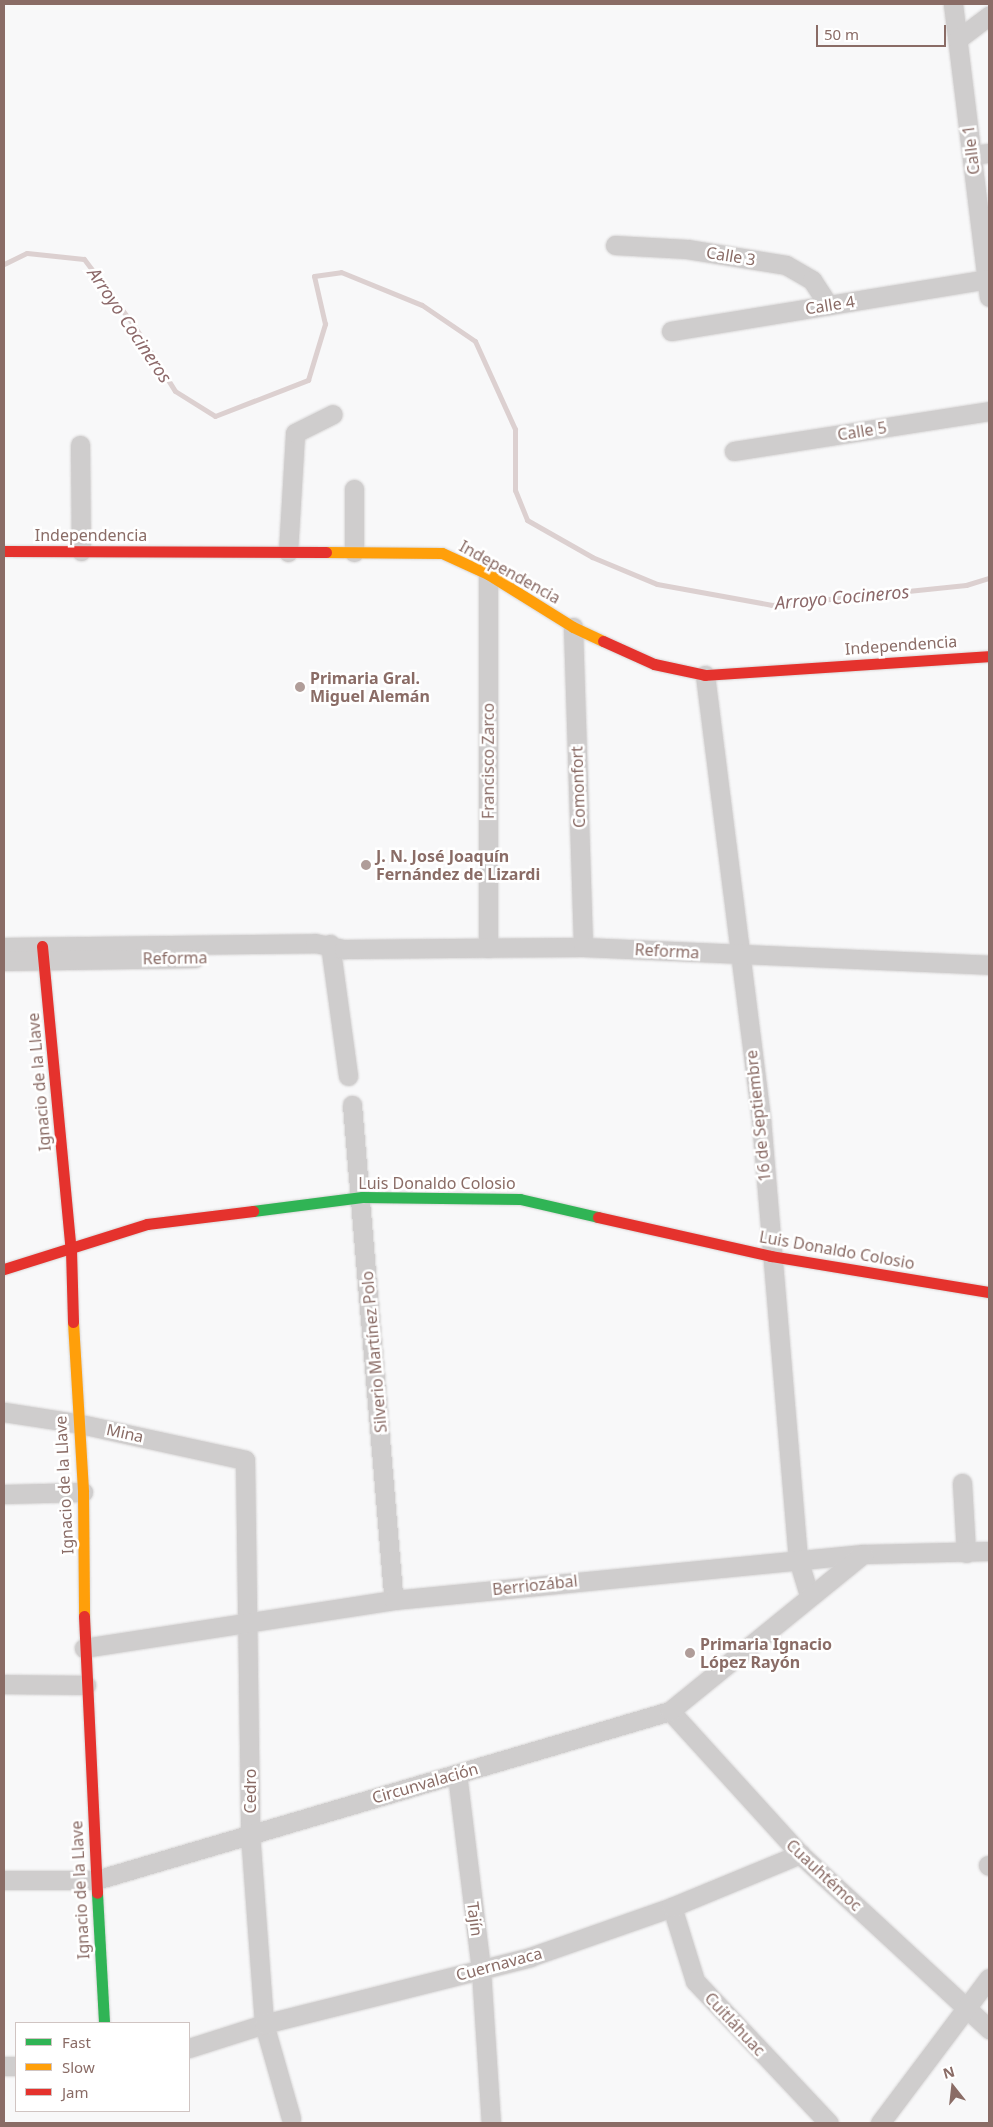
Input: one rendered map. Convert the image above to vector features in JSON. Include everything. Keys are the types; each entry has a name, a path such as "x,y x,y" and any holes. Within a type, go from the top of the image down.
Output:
{"street":[{"name":"Calle 1","path":"953,4 980,154 988,285"},
{"path":"958,39 989,16"},
{"name":"Calle 3","path":"615,245 687,249 786,265 812,280 828,305"},
{"name":"Calle 4","path":"671,331 828,305 988,285"},
{"name":"Calle 5","path":"734,451 989,411"},
{"path":"288,552 295,433 333,414"},
{"path":"80,445 81,551"},
{"path":"354,489 354,552"},
{"name":"Independencia","path":"4,551 442,553 488,574 573,627 654,664 705,675 989,656"},
{"name":"Francisco Zarco","path":"488,574 488,948"},
{"name":"Comonfort","path":"573,627 583,947"},
{"name":"16 de Septiembre","path":"705,675 738,954 761,1119 771,1256 798,1559"},
{"name":"Reforma","path":"4,947 43,953 583,947 989,965"},
{"path":"335,950 348,1076"},
{"name":"Reforma","path":"4,961 43,953"},
{"name":"Ignacio de la Llave","path":"43,953 71,1250 76,1423 83,1492 84,1648 104,2022"},
{"name":"Silverio Martínez Polo","path":"352,1105 362,1197 394,1600"},
{"name":"Luis Donaldo Colosio","path":"4,1269 71,1250 147,1224 362,1197 520,1199 771,1256 989,1292"},
{"name":"Mina","path":"4,1412 76,1423 245,1460"},
{"name":"Cedro","path":"245,1460 250,1623 250,1833 264,2024 291,2118"},
{"path":"962,1483 966,1553"},
{"path":"4,1494 83,1492"},
{"name":"Berriozábal","path":"84,1648 394,1600 798,1559 863,1554 989,1551"},
{"name":"Circunvalación","path":"4,1880 96,1880 250,1833 670,1711 809,1595 863,1554"},
{"path":"798,1559 809,1595"},
{"path":"4,1684 86,1685"},
{"name":"Cuauhtémoc","path":"670,1711 800,1854 989,2029"},
{"name":"Tajín","path":"457,1774 481,1970 491,2123"},
{"name":"Cuernavaca","path":"190,2048 264,2024 530,1957 672,1907 800,1854"},
{"name":"Cuitláhuac","path":"672,1907 695,1981 829,2123"},
{"path":"880,2123 989,1978"}],"waterway":[{"name":"Arroyo Cocineros","path":"4,264 27,253 84,259 135,327 175,391 215,416 308,380 325,324 314,276 341,272 422,305 475,341 515,429 515,490 527,520 592,557 657,584 772,605 966,585 989,578"}],"traffic: fast":[{"path":"253,1211 362,1197 520,1199 598,1217"},
{"path":"97,1893 104,2022"}],"traffic: slow":[{"path":"326,552 442,553 488,574 573,627 603,641"},
{"path":"73,1322 83,1492 84,1616"}],"traffic: jam":[{"path":"4,551 326,552"},
{"path":"603,641 654,664 705,675 989,656"},
{"path":"42,946 71,1250 73,1322"},
{"path":"4,1269 147,1224 253,1211"},
{"path":"598,1217 771,1256 989,1292"},
{"path":"84,1616 97,1893"}],"place":[{"name":"Primaria Gral. Miguel Alemán","path":"300,687"},
{"name":"J. N. José Joaquín Fernández de Lizardi","path":"366,865"},
{"name":"Primaria Ignacio López Rayón","path":"690,1653"}]}
